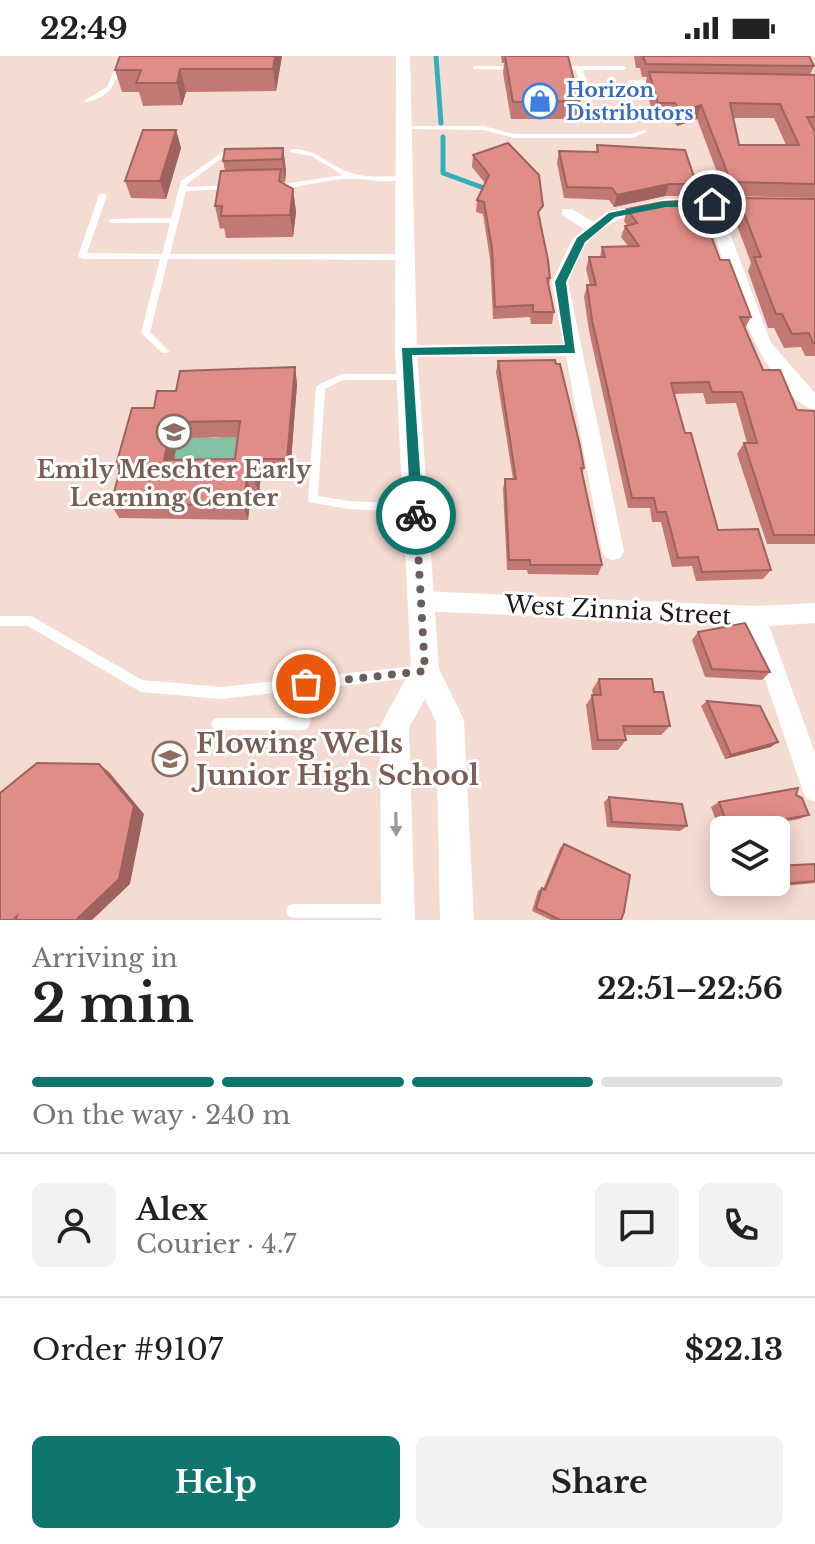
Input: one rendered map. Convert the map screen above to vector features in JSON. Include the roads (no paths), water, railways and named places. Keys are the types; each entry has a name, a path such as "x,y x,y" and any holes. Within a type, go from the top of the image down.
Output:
{"street":[{"path":"403,56 406,351 425,671 450,720 457,920"},
{"path":"613,551 560,282 580,240 612,215 666,204 815,205"},
{"path":"712,204 763,345 797,388 815,403"},
{"path":"567,212 594,229"},
{"path":"406,351 571,350"},
{"name":"West Zinnia Street","path":"421,601 755,616 815,613"},
{"path":"755,616 815,789"},
{"path":"398,915 394,726 425,671"}],"lane":[{"path":"87,101 110,88 123,58"},
{"path":"475,68 520,68"},
{"path":"549,68 624,68"},
{"path":"579,68 592,115"},
{"path":"629,82 675,83"},
{"path":"404,128 484,128 514,136 632,136 644,132"},
{"path":"165,351 145,333 184,183 229,150"},
{"path":"293,151 311,151 340,172 355,176"},
{"path":"270,187 355,176 404,178"},
{"path":"183,189 242,187"},
{"path":"103,195 82,256 405,257"},
{"path":"112,221 174,220"},
{"path":"408,377 342,377 321,387 313,499 348,505 416,508"},
{"path":"0,621 29,621 141,686 221,693 425,671"},
{"path":"217,724 304,724 306,684"},
{"path":"293,911 398,915"}],"waterway":[{"path":"436,56 441,123"},
{"path":"443,137 443,173 492,191"}],"place":[{"name":"Horizon Distributors","path":"540,101"},
{"name":"Emily Meschter Early Learning Center","path":"174,432"},
{"name":"Flowing Wells Junior High School","path":"170,759"}]}
